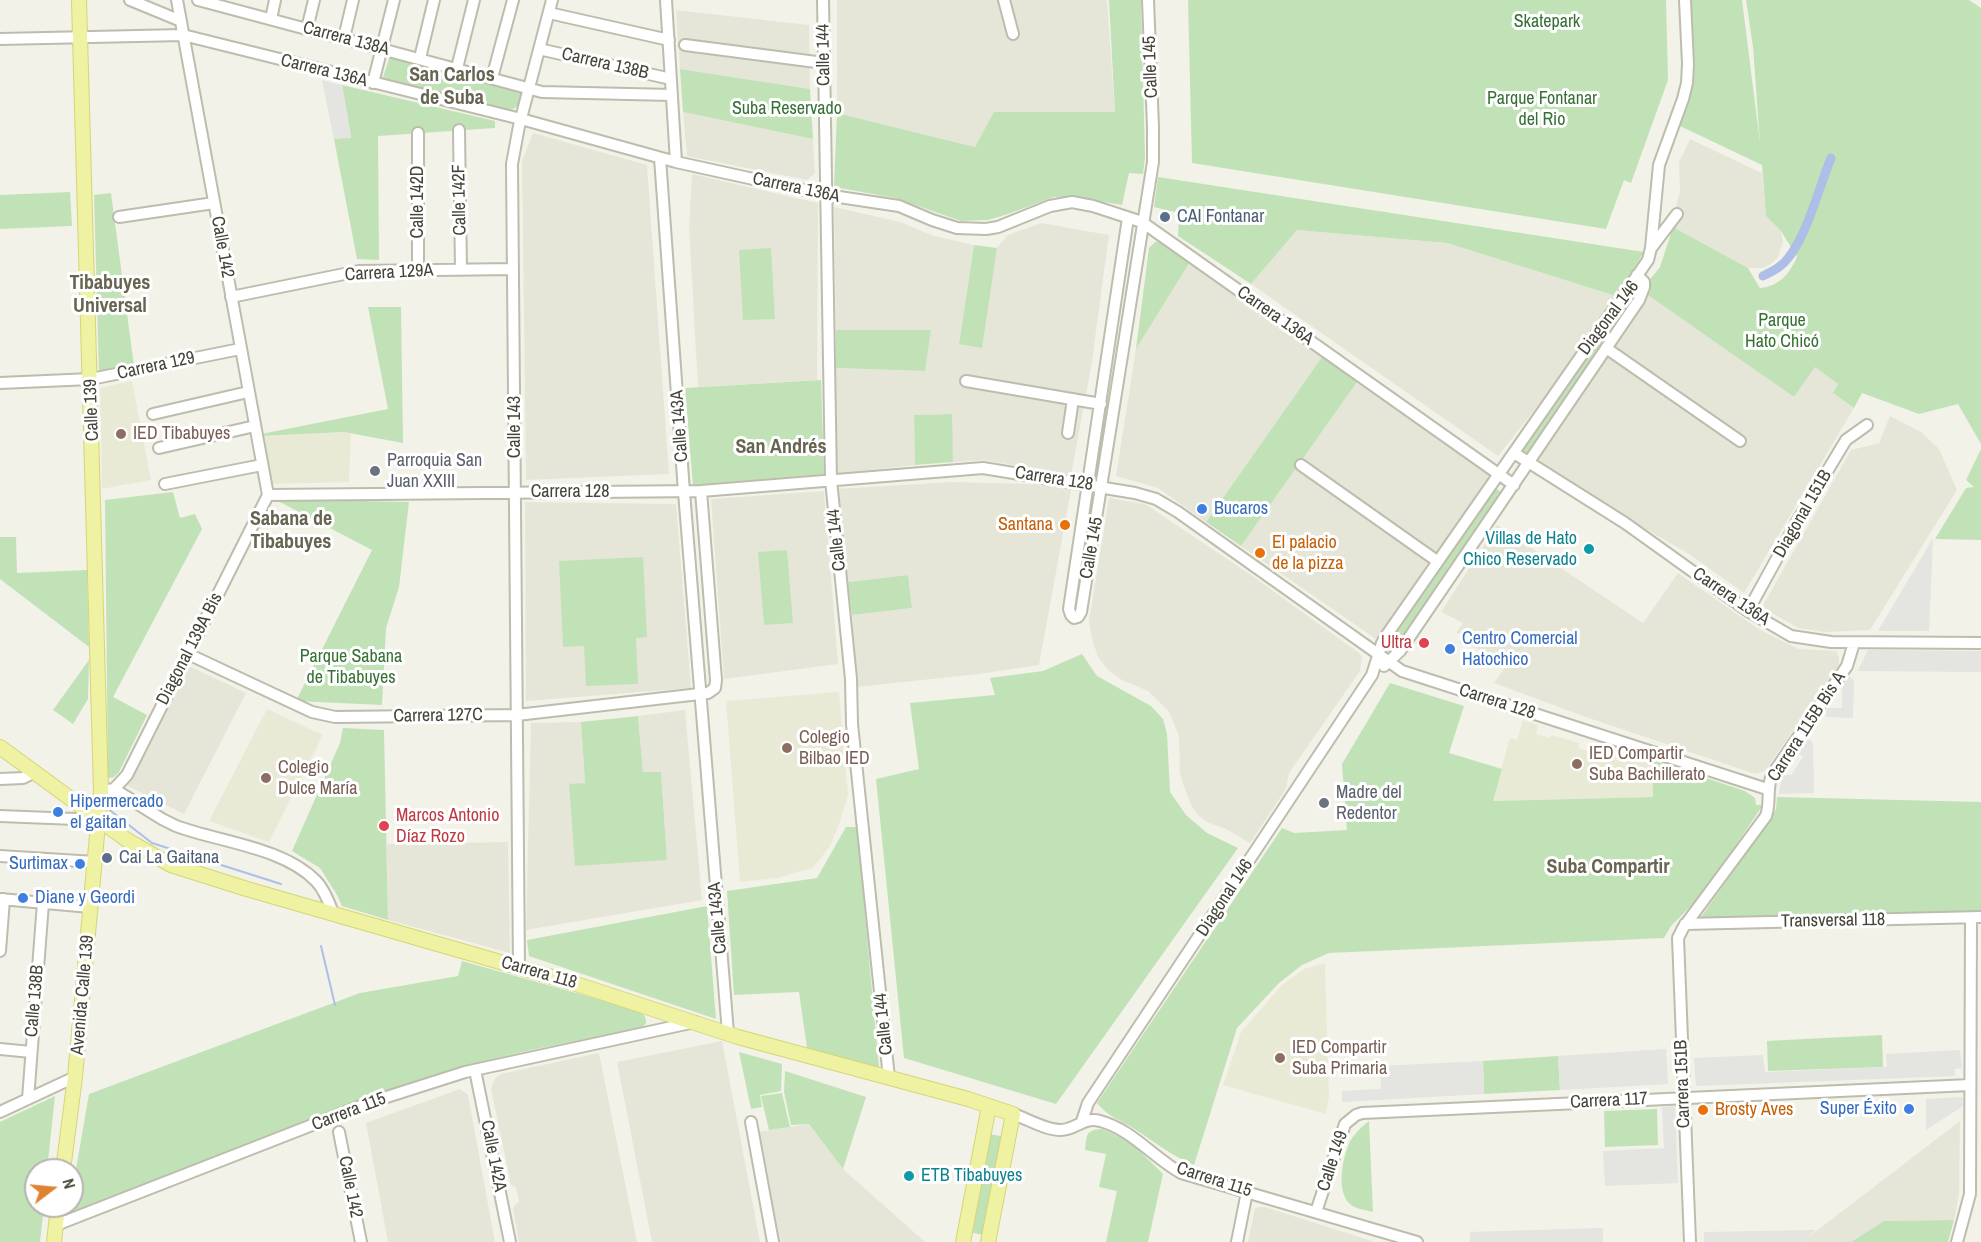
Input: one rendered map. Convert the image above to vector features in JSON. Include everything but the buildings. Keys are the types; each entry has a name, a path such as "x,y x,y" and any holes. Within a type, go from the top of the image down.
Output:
{"main road":[{"name":"Calle 139","path":"80,0 91,380 108,790 99,820"},
{"name":"Carrera 118","path":"0,747 127,840 171,865 519,967 728,1034 989,1106"},
{"name":"Avenida Calle 139","path":"65,1158 75,1077 99,820"},
{"path":"981,1242 963,1241 989,1106"},
{"name":"Carrera 115","path":"989,1106 1013,1114"},
{"path":"988,1242 1013,1114"},
{"path":"54,1242 57,1218"}],"street":[{"path":"130,0 180,18 184,0"},
{"name":"Calle 142","path":"177,0 268,495"},
{"name":"Carrera 138A","path":"198,0 233,4 271,19 542,92 672,95"},
{"path":"271,19 275,0"},
{"path":"307,29 314,0"},
{"path":"344,38 353,0"},
{"path":"373,83 394,0"},
{"path":"420,58 434,0"},
{"path":"457,68 474,0"},
{"path":"492,78 513,0"},
{"name":"Calle 143","path":"519,967 512,164 521,119 552,0"},
{"path":"666,0 676,162"},
{"name":"Calle 144","path":"823,0 831,480 851,679 852,724 889,1078"},
{"path":"1004,0 1013,34"},
{"name":"Calle 145","path":"1128,218 1070,609 1074,618 1081,612 1152,162 1148,0"},
{"path":"1636,275 1648,260 1659,165 1687,83 1685,0"},
{"path":"549,13 669,40"},
{"name":"Carrera 136A","path":"0,39 183,35 521,119 676,162 826,195 899,206 948,226 972,229 998,227 1061,203 1083,204 1142,222 1514,485"},
{"path":"686,45 824,63"},
{"name":"Carrera 138B","path":"539,49 671,79"},
{"name":"Calle 142F","path":"459,130 461,270"},
{"name":"Calle 142D","path":"418,133 418,270"},
{"name":"Calle 143A","path":"660,158 684,492 728,1034"},
{"path":"119,217 214,203"},
{"path":"1651,248 1677,214"},
{"name":"Carrera 129A","path":"231,297 359,271 513,269"},
{"name":"Diagonal 146","path":"1082,1121 1088,1102 1372,675 1400,651 1642,294 1644,282 1636,275 1386,636 1372,675"},
{"path":"1606,348 1740,441"},
{"name":"Carrera 129","path":"0,383 91,380 240,349"},
{"path":"966,381 1101,404"},
{"path":"153,414 248,392"},
{"path":"1068,433 1073,399"},
{"name":"Diagonal 151B","path":"1748,611 1799,518 1846,440 1867,425"},
{"path":"159,448 255,426"},
{"name":"Carrera 136A","path":"1514,453 1625,523 1748,611 1791,636 1809,640 1854,643 1981,644"},
{"path":"165,483 262,465"},
{"path":"1301,465 1437,561"},
{"name":"Carrera 128","path":"268,495 684,492 983,468 1102,487 1146,496 1164,504 1236,552 1388,662 1406,672 1767,789"},
{"path":"700,694 712,691 716,680 701,491"},
{"name":"Diagonal 139A Bis","path":"108,790 127,775 268,495"},
{"name":"Carrera 115B Bis A","path":"1684,926 1766,816 1769,805 1767,789 1772,775 1847,666 1854,643"},
{"name":"Carrera 127C","path":"188,654 312,712 345,717 517,715 700,694"},
{"path":"0,779 23,778 35,772"},
{"path":"108,790 176,826 285,859 302,869 317,882 333,913"},
{"path":"0,816 99,820"},
{"path":"0,856 95,862"},
{"path":"0,951 2,899 90,907"},
{"name":"Calle 138B","path":"28,1099 43,903"},
{"path":"1957,1242 1975,1194 1970,1085 1976,918"},
{"name":"Transversal 118","path":"1684,926 1976,918"},
{"name":"Carrera 151B","path":"1684,926 1678,938 1677,947 1690,1242"},
{"path":"652,1031 657,1020 654,1009"},
{"name":"Carrera 115","path":"56,1225 371,1102 440,1079 695,1022"},
{"path":"0,1049 31,1052"},
{"name":"Calle 142A","path":"476,1070 510,1242"},
{"path":"0,1113 75,1077"},
{"name":"Carrera 117","path":"1356,1115 1369,1112 1970,1085"},
{"name":"Carrera 115","path":"1013,1114 1061,1130 1074,1127 1082,1121 1098,1120 1119,1129 1181,1173 1417,1242"},
{"name":"Calle 149","path":"1316,1212 1342,1131 1345,1124 1356,1115"},
{"path":"751,1122 773,1242"},
{"name":"Calle 142","path":"339,1132 361,1242"},
{"path":"1237,1242 1247,1192"}],"shaded area":[{"path":"837,0 1107,0 1115,112 995,112 975,147 837,113"},
{"path":"676,10 809,25 810,89 680,69"},
{"path":"322,80 342,85 351,138 334,139"},
{"path":"683,112 813,139 815,173 807,180 687,156"},
{"path":"533,133 647,165 669,474 526,480 522,161"},
{"path":"1690,139 1762,173 1766,216 1781,231 1783,242 1778,257 1771,264 1763,268 1748,268 1673,227 1680,192 1679,162"},
{"path":"692,174 818,203 817,380 698,387 689,228"},
{"path":"834,207 900,222 934,236 974,245 959,343 981,347 997,248 1008,235 1041,223 1109,235 1091,368 1071,475 984,460 953,462 951,414 914,415 915,465 835,474 836,368 924,371 931,330 836,330"},
{"path":"1297,230 1447,243 1616,296 1540,403 1498,456 1251,284"},
{"path":"1190,262 1322,357 1206,522 1158,488 1116,476 1136,349"},
{"path":"1648,292 1794,397 1815,366 1838,384 1833,393 1854,408 1744,593 1689,554 1529,462"},
{"name":"IED Tibabuyes","path":"132,381 151,480 102,489 100,388"},
{"path":"1357,382 1491,476 1376,639 1241,546"},
{"path":"1890,416 1921,432 1939,449 1957,490 1870,630 1824,632 1798,628 1762,607 1851,450 1879,443"},
{"path":"344,432 351,434 349,482 271,484 261,436"},
{"path":"952,482 1072,485 1039,665 857,687 852,615 912,608 908,575 848,582 836,489"},
{"path":"824,491 838,664 724,679 711,499"},
{"path":"1109,498 1145,504 1251,575 1362,657 1360,671 1289,773 1286,789 1250,843 1199,816 1192,807 1183,784 1180,773 1179,736 1169,712 1148,691 1122,680 1108,670 1098,657 1089,621"},
{"path":"525,502 676,504 691,688 526,701"},
{"path":"1497,525 1643,623 1678,573 1760,630 1799,649 1836,651 1839,664 1765,771 1755,774 1583,716 1494,683 1508,663 1497,655 1459,643 1462,635 1456,633 1463,623 1441,612"},
{"path":"1933,538 1929,631 1878,631"},
{"path":"1868,650 1981,651 1981,672 1858,671"},
{"path":"187,665 246,693 184,814 126,785"},
{"path":"1849,676 1854,680 1853,718 1826,717 1827,708 1842,708 1842,688"},
{"name":"Colegio Bilbao IED","path":"839,692 848,795 830,846 813,868 777,878 740,882 726,701"},
{"name":"Colegio Dulce María","path":"267,709 323,735 269,842 209,821"},
{"path":"685,710 702,900 526,930 531,723 581,722 585,783 569,785 667,860 661,772 643,772 638,716"},
{"name":"IED Compartir Suba Bachillerato","path":"1523,720 1538,725 1536,734 1549,738 1551,735 1579,743 1578,748 1594,753 1598,742 1652,760 1653,797 1492,801 1510,738 1517,740"},
{"path":"1805,736 1813,743 1814,793 1779,794 1782,775 1791,775 1803,757 1795,750"},
{"path":"508,842 510,953 388,920 387,844"},
{"name":"IED Compartir Suba Primaria","path":"1325,963 1329,1096 1326,1114 1223,1085 1241,1032 1281,986 1304,969"},
{"path":"722,1041 760,1242 652,1242 617,1062"},
{"path":"1666,1049 1668,1084 1560,1090 1558,1056"},
{"path":"1960,1050 1962,1068 1955,1069 1955,1076 1696,1086 1694,1058 1763,1055 1765,1072 1887,1067 1886,1054"},
{"path":"599,1053 637,1242 519,1242 513,1209 519,1202 516,1187 511,1185 491,1089 493,1083 501,1074"},
{"path":"1483,1061 1484,1094 1342,1102 1342,1091 1381,1089 1380,1066"},
{"path":"460,1089 468,1095 495,1242 388,1242 366,1123"},
{"path":"1962,1097 1963,1106 1926,1130 1926,1099"},
{"path":"1675,1106 1678,1183 1605,1186 1603,1151 1664,1148 1662,1107"},
{"path":"1960,1121 1959,1194 1954,1220 1884,1221 1851,1242 1802,1242"},
{"path":"809,1124 843,1169 925,1242 780,1242 758,1132"},
{"path":"1259,1207 1375,1242 1248,1242 1255,1208"},
{"path":"1603,1228 1603,1242 1470,1242 1470,1232"},
{"path":"1816,1230 1802,1242 1704,1242 1704,1232"}],"green space":[{"path":"1109,0 1141,0 1145,157 1143,174 1129,173 1122,205 1080,198 1054,197 988,220 961,221 895,198 834,187 837,113 975,147 994,112 1115,112"},
{"name":"Parque Fontanar del Rio","path":"1188,0 1666,0 1668,80 1631,183 1624,180 1606,229 1192,163"},
{"name":"Parque Hato Chicó","path":"1691,0 1742,0 1760,143 1753,47 1746,0 1969,0 1981,8 1981,444 1958,404 1919,414 1862,393 1854,408 1833,393 1838,384 1815,367 1794,397 1648,295 1648,282 1660,267 1673,227 1748,268 1760,288 1773,285 1783,278 1797,257 1781,231 1766,216 1762,165 1680,126 1694,64"},
{"path":"390,56 522,92 520,102 516,107 507,111 382,80"},
{"name":"Suba Reservado","path":"680,69 810,89 813,139 683,112"},
{"path":"342,85 495,121 495,128 378,136 379,260 357,259 334,139 351,137"},
{"path":"1158,177 1644,252 1616,296 1447,243 1297,230 1251,284 1178,236 1179,213 1154,207"},
{"path":"70,192 72,226 0,229 0,195"},
{"path":"111,193 134,366 99,375 94,195"},
{"path":"1155,242 1165,242 1190,262 1136,349 1149,248"},
{"path":"974,245 997,248 982,348 959,344"},
{"path":"771,248 775,319 743,320 739,250"},
{"path":"1639,282 1641,289 1529,455 1525,457 1521,455 1521,450 1636,283"},
{"path":"368,307 401,307 403,443 344,432 261,436 261,434 388,409"},
{"path":"836,330 931,330 925,371 836,368"},
{"path":"1322,357 1357,382 1241,546 1206,522"},
{"path":"821,380 824,474 693,485 685,388"},
{"path":"952,414 953,462 915,465 914,415"},
{"path":"1981,449 1981,540 1935,539 1966,488 1974,487 1966,480"},
{"path":"1494,487 1501,492 1390,655 1384,652 1395,629"},
{"path":"173,492 180,518 195,514 202,529 113,697 147,715 119,772 114,777 108,778 105,500"},
{"name":"Parque Sabana de Tibabuyes","path":"274,499 409,502 399,587 386,628 382,705 296,701 372,550"},
{"path":"0,537 16,537 17,573 87,570 89,647 0,579"},
{"path":"787,550 793,623 764,625 758,552"},
{"path":"643,557 647,637 636,638 638,684 586,686 584,646 563,647 559,561"},
{"path":"908,575 912,608 852,615 848,582"},
{"path":"1082,654 1097,676 1151,706 1163,719 1167,734 1170,792 1186,815 1207,833 1238,848 1056,1104 904,1058 876,779 919,769 910,703 995,695 990,678 1043,671"},
{"path":"89,660 88,699 73,724 53,710"},
{"path":"1390,683 1464,706 1449,753 1502,769 1493,801 1653,797 1652,760 1745,791 1755,798 1756,805 1763,805 1702,895 1671,926 1664,938 1329,953 1302,965 1279,983 1237,1028 1194,1165 1186,1162 1111,1116 1097,1103 1282,828 1294,833 1347,830 1342,764"},
{"path":"638,716 643,772 661,772 667,860 575,866 569,784 585,783 581,722"},
{"path":"343,728 384,730 388,920 342,906 320,868 292,851 340,743"},
{"path":"1777,797 1981,802 1981,911 1701,917 1771,818 1776,809"},
{"path":"846,827 857,827 879,1068 807,1048 799,992 734,995 727,891 817,878"},
{"path":"707,906 716,1019 529,956 527,940"},
{"path":"462,961 639,1011 646,1018 646,1024 640,1028 452,1069 354,1104 84,1209 84,1158 78,1158 89,1094 360,993 458,976"},
{"path":"1882,1035 1883,1067 1768,1071 1767,1041"},
{"path":"739,1052 782,1064 781,1091 760,1095 762,1107 751,1109"},
{"path":"1558,1056 1560,1090 1484,1094 1483,1061"},
{"path":"785,1071 866,1097 843,1169 809,1124 791,1125 784,1092"},
{"path":"782,1093 790,1127 769,1130 761,1096"},
{"path":"55,1096 48,1158 24,1158 24,1218 43,1218 40,1242 0,1242 0,1122"},
{"path":"1657,1109 1658,1145 1605,1147 1604,1111"},
{"path":"1369,1121 1373,1212 1351,1205 1346,1200 1342,1185 1342,1169 1348,1146 1357,1132"},
{"path":"1102,1129 1135,1148 1163,1174 1148,1242 1106,1242 1117,1191 1099,1187 1106,1154 1085,1150 1088,1134"},
{"path":"988,1134 1001,1136 983,1235 969,1232"},
{"path":"1954,1220 1948,1242 1851,1242 1884,1221"}],"waterway":[{"path":"1763,276 1783,263 1796,247 1831,158"},
{"path":"107,808 152,843 281,884"},
{"path":"321,946 335,1005"}],"place":[{"name":"CAI Fontanar","path":"1165,217"},
{"name":"IED Tibabuyes","path":"121,434"},
{"name":"Parroquia San Juan XXIII","path":"375,471"},
{"name":"Bucaros","path":"1202,509"},
{"name":"Santana","path":"1065,525"},
{"name":"Villas de Hato Chico Reservado","path":"1589,549"},
{"name":"El palacio de la pizza","path":"1260,553"},
{"name":"Ultra","path":"1424,643"},
{"name":"Centro Comercial Hatochico","path":"1450,649"},
{"name":"Colegio Bilbao IED","path":"787,748"},
{"name":"IED Compartir Suba Bachillerato","path":"1577,764"},
{"name":"Colegio Dulce María","path":"266,778"},
{"name":"Madre del Redentor","path":"1324,803"},
{"name":"Hipermercado el gaitan","path":"58,812"},
{"name":"Marcos Antonio Díaz Rozo","path":"384,826"},
{"name":"Cai La Gaitana","path":"107,858"},
{"name":"Surtimax","path":"80,864"},
{"name":"Diane y Geordi","path":"23,898"},
{"name":"IED Compartir Suba Primaria","path":"1280,1058"},
{"name":"Super Éxito","path":"1909,1109"},
{"name":"Brosty Aves","path":"1703,1110"},
{"name":"ETB Tibabuyes","path":"909,1176"}],"district":[{"name":"San Carlos de Suba","path":"452,88"},
{"name":"Tibabuyes Universal","path":"110,296"},
{"name":"San Andrés","path":"781,448"},
{"name":"Sabana de Tibabuyes","path":"291,532"},
{"name":"Suba Compartir","path":"1608,868"}],"park label":[{"name":"Skatepark","path":"1547,22"}]}
